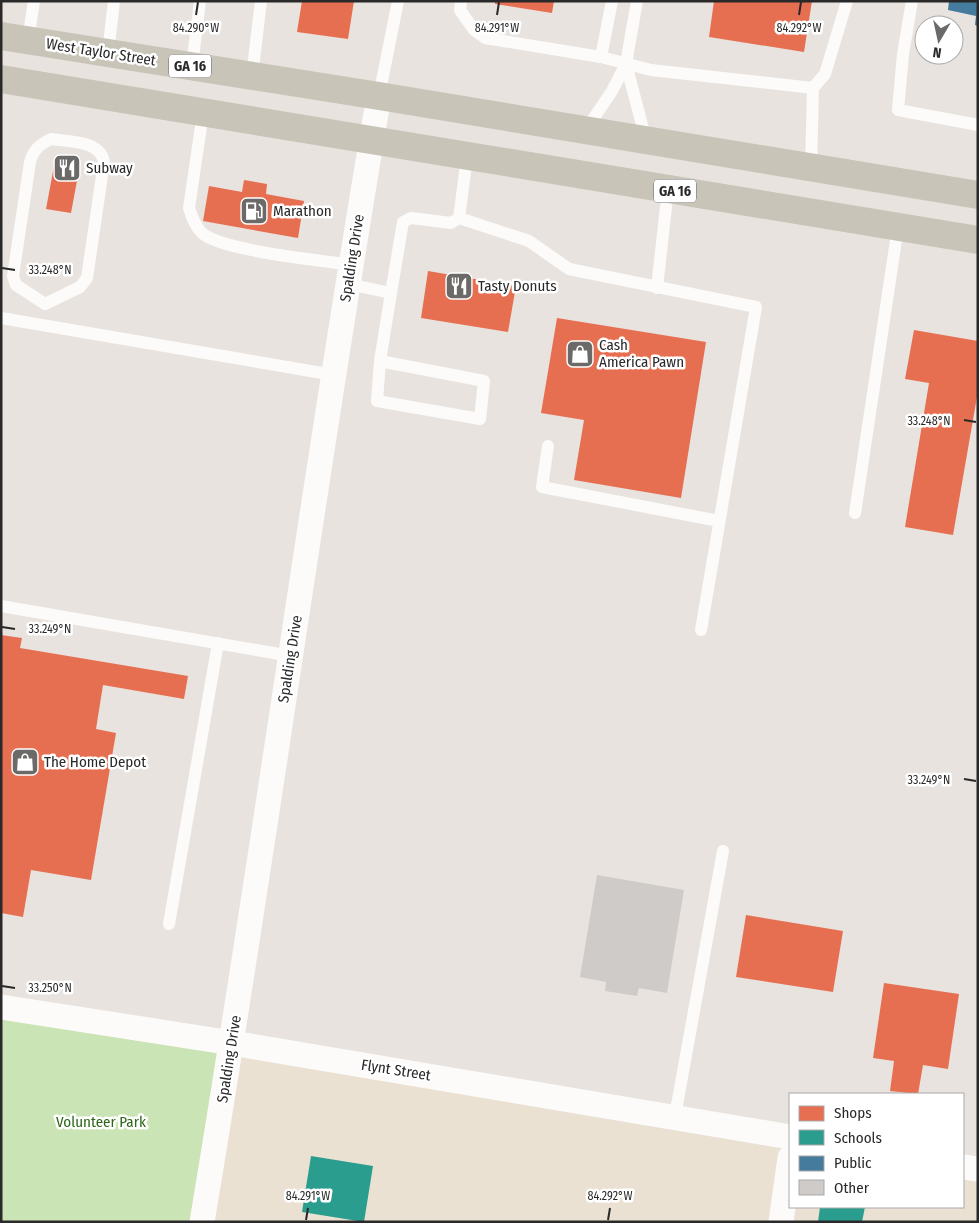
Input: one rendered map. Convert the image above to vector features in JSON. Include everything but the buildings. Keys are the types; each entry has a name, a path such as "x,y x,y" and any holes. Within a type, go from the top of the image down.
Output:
{"main road":[{"name":"West Taylor Street","path":"1,36 379,96"},
{"name":"GA 16","path":"1,79 978,240"},
{"name":"GA 16","path":"379,96 978,195"}],"street":[{"name":"Spalding Drive","path":"202,1222 232,1043 334,374 379,96"},
{"name":"Flynt Street","path":"1,1007 675,1116 789,1138"},
{"path":"781,1222 789,1165"},
{"path":"964,1167 978,1169"}],"lane":[{"path":"28,40 34,1"},
{"path":"108,53 114,1"},
{"path":"192,66 200,1"},
{"path":"252,76 261,1"},
{"path":"379,96 398,1"},
{"path":"601,58 612,1"},
{"path":"585,131 612,91 626,64 637,1"},
{"path":"811,168 813,88 825,74 847,1"},
{"path":"912,1 903,54 898,110 978,124"},
{"path":"460,5 474,30 485,38 601,58 651,70 813,88"},
{"path":"626,64 646,140"},
{"path":"203,112 189,208 194,222 202,233 212,239 350,274 391,293"},
{"path":"51,139 94,146 103,154 104,162 87,278 80,287 45,304 16,285 13,276 33,151 40,144 51,139"},
{"path":"459,218 467,157"},
{"path":"656,288 668,189"},
{"path":"380,361 484,381 480,419 377,402 380,361 403,222 411,218 451,223 459,218"},
{"path":"459,218 529,242 569,269 756,307 701,630"},
{"path":"855,513 898,227"},
{"path":"42,325 45,304"},
{"path":"1,318 334,374"},
{"path":"548,446 542,487 719,521"},
{"path":"1,606 291,656"},
{"path":"169,924 218,643"},
{"path":"675,1116 723,851"}],"shaded area":[{"path":"221,1039 789,1136 789,1208 964,1208 964,1166 978,1169 978,1222 190,1222"}],"green space":[{"name":"Volunteer Park","path":"1,1007 221,1039 190,1222 1,1222"}],"place":[{"name":"Subway","path":"67,168"},
{"name":"Marathon","path":"254,211"},
{"name":"Tasty Donuts","path":"459,286"},
{"name":"Cash America Pawn","path":"580,354"},
{"name":"The Home Depot","path":"25,762"}]}
